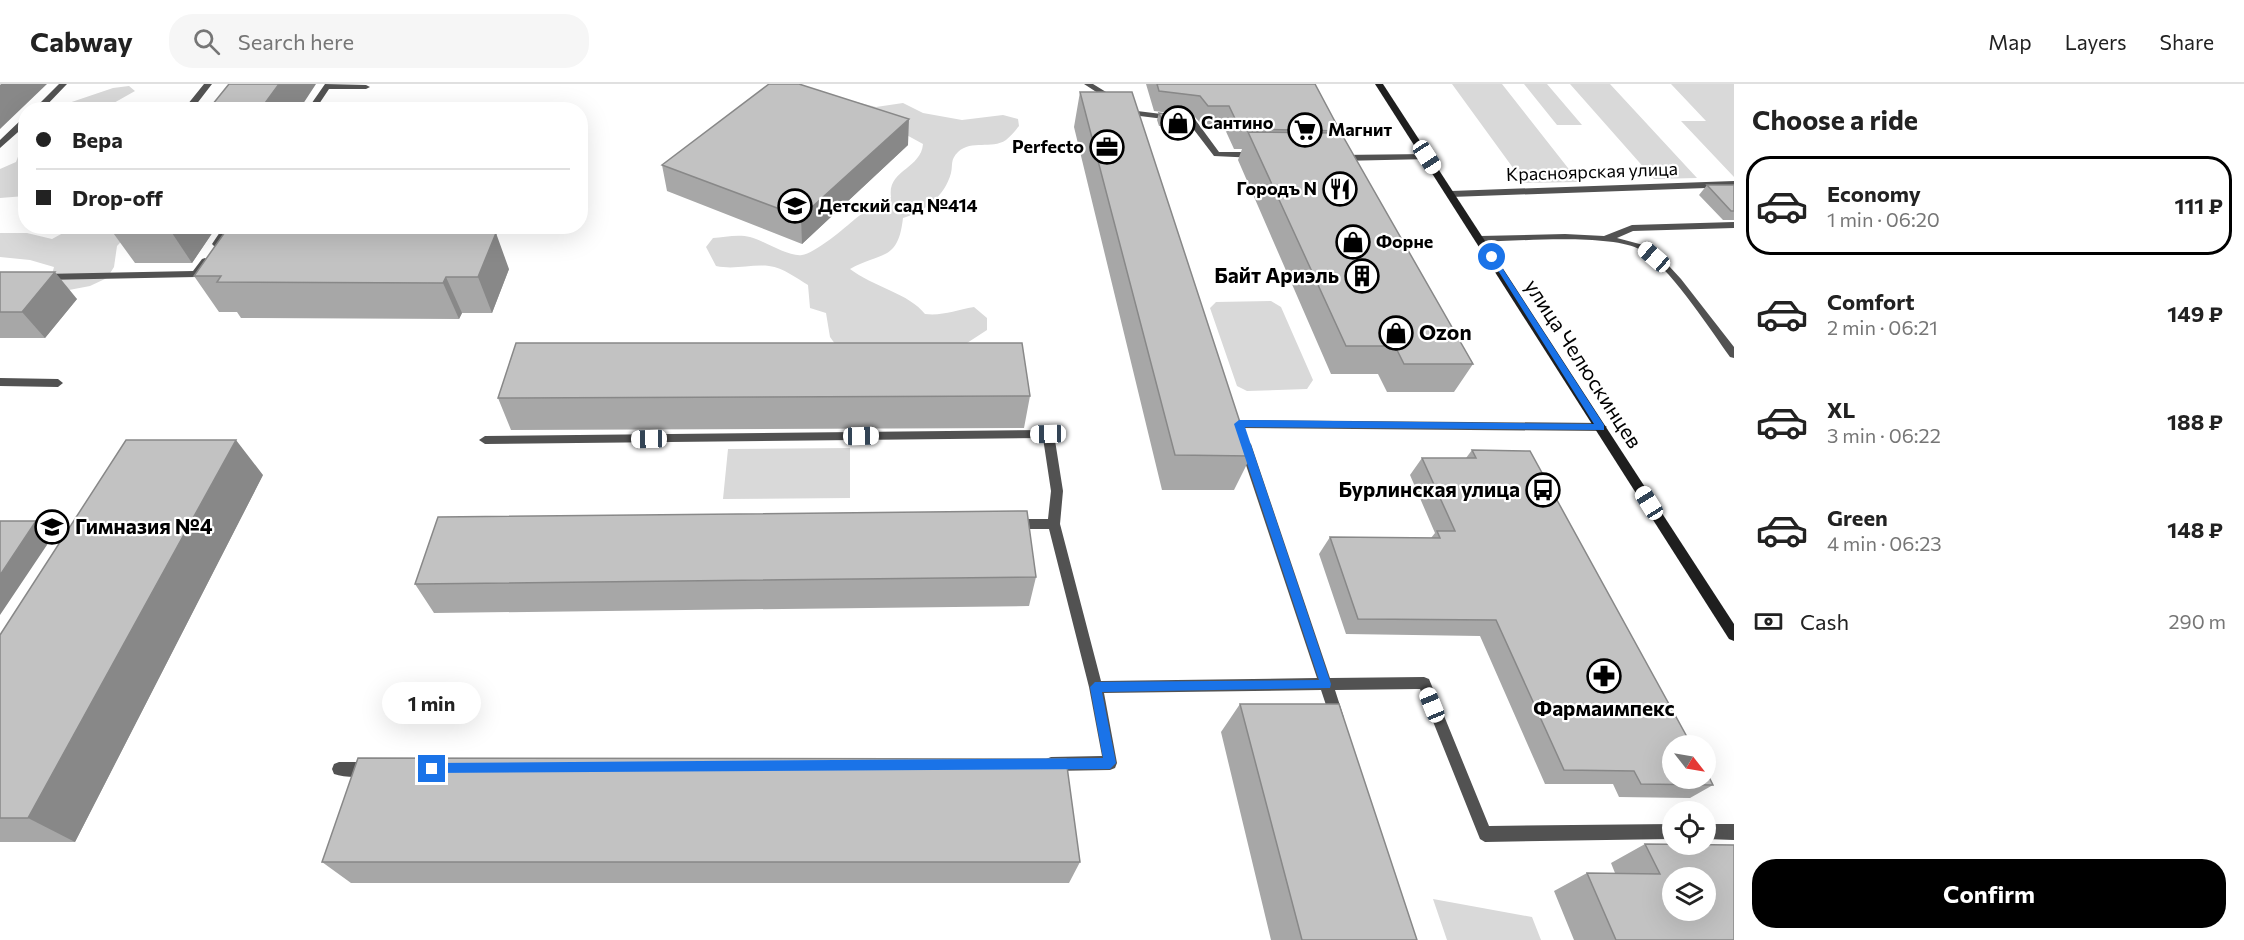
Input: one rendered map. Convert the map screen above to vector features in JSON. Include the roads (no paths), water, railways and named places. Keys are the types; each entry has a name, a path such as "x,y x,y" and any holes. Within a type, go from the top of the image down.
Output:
{"main road":[{"name":"улица Челюскинцев","path":"1379,84 1734,635"}],"street":[{"path":"45,102 63,84"},
{"path":"193,102 208,84"},
{"path":"1088,84 1135,113 1191,120 1217,154 1261,156"},
{"path":"317,102 328,86 366,87"},
{"path":"1135,113 1140,128"},
{"path":"0,145 18,128"},
{"path":"9,136 18,136"},
{"path":"1328,157 1427,157"},
{"name":"Красноярская улица","path":"1450,194 1734,184"},
{"path":"1606,239 1632,228 1734,225"},
{"path":"32,277 196,274 227,234"},
{"path":"1479,238 1606,239 1644,248 1663,265 1734,354"},
{"path":"0,382 58,383"},
{"path":"1341,729 1237,418 1601,427"},
{"path":"484,440 1048,434 1057,491 1054,524 1095,687 1110,763 1039,764"},
{"path":"994,524 1054,524"},
{"path":"1095,687 1424,684 1485,834 1662,832"},
{"path":"339,769 386,769"},
{"path":"1716,832 1734,832"}],"place":[{"name":"Сантино","path":"1178,123"},
{"name":"Магнит","path":"1305,130"},
{"name":"Perfecto","path":"1107,147"},
{"name":"Городъ N","path":"1340,189"},
{"name":"Детский сад №414","path":"795,206"},
{"name":"Форне","path":"1353,242"},
{"name":"Байт Ариэль","path":"1362,276"},
{"name":"Ozon","path":"1396,333"},
{"name":"Бурлинская улица","path":"1543,490"},
{"name":"Гимназия №4","path":"52,527"},
{"name":"Фармаимпекс","path":"1604,676"}]}
